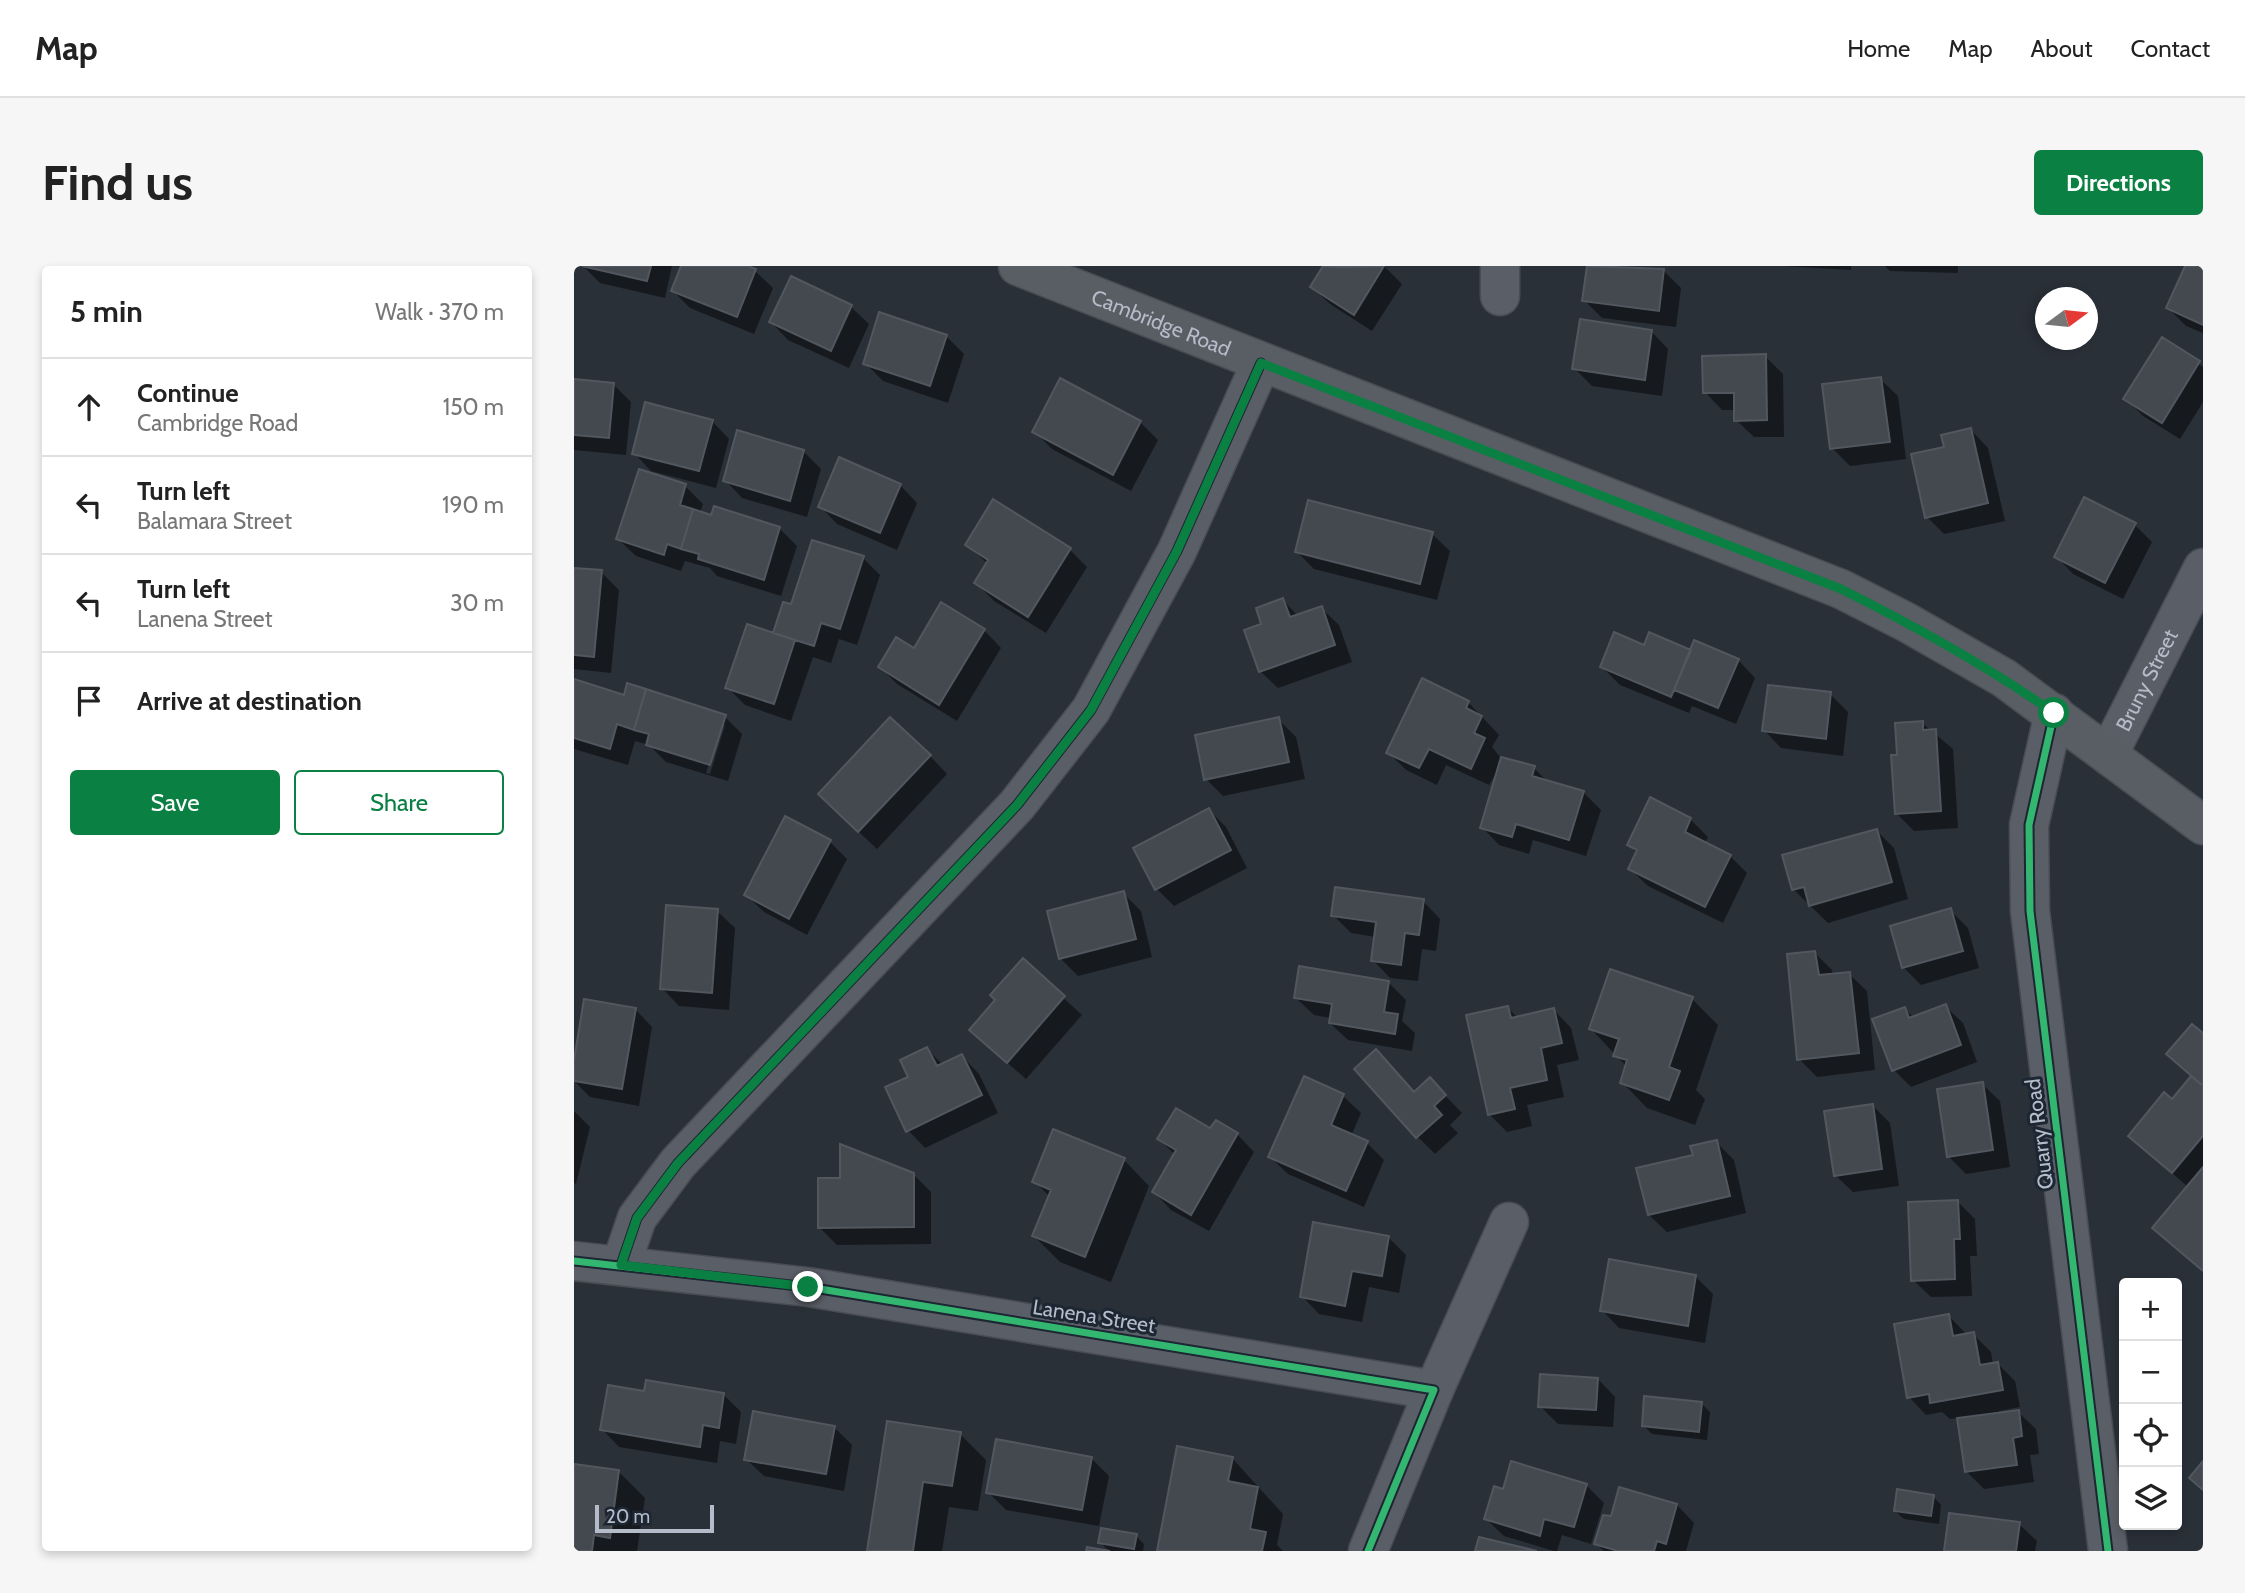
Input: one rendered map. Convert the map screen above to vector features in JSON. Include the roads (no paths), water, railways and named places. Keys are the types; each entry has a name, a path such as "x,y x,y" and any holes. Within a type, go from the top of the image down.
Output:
{"main road":[{"name":"Cambridge Road","path":"1018,266 1841,589 1906,622 2004,678 2203,825"}],"street":[{"path":"621,1265 637,1218 678,1163 1017,805 1091,710 1177,551 1261,363"},
{"name":"Bruny Street","path":"2109,753 2203,568"},
{"name":"Quarry Road","path":"2054,713 2029,825 2031,911 2108,1551"},
{"path":"1368,1551 1434,1390 1509,1222"},
{"name":"Lanena Street","path":"574,1261 808,1287 1434,1390"}]}
